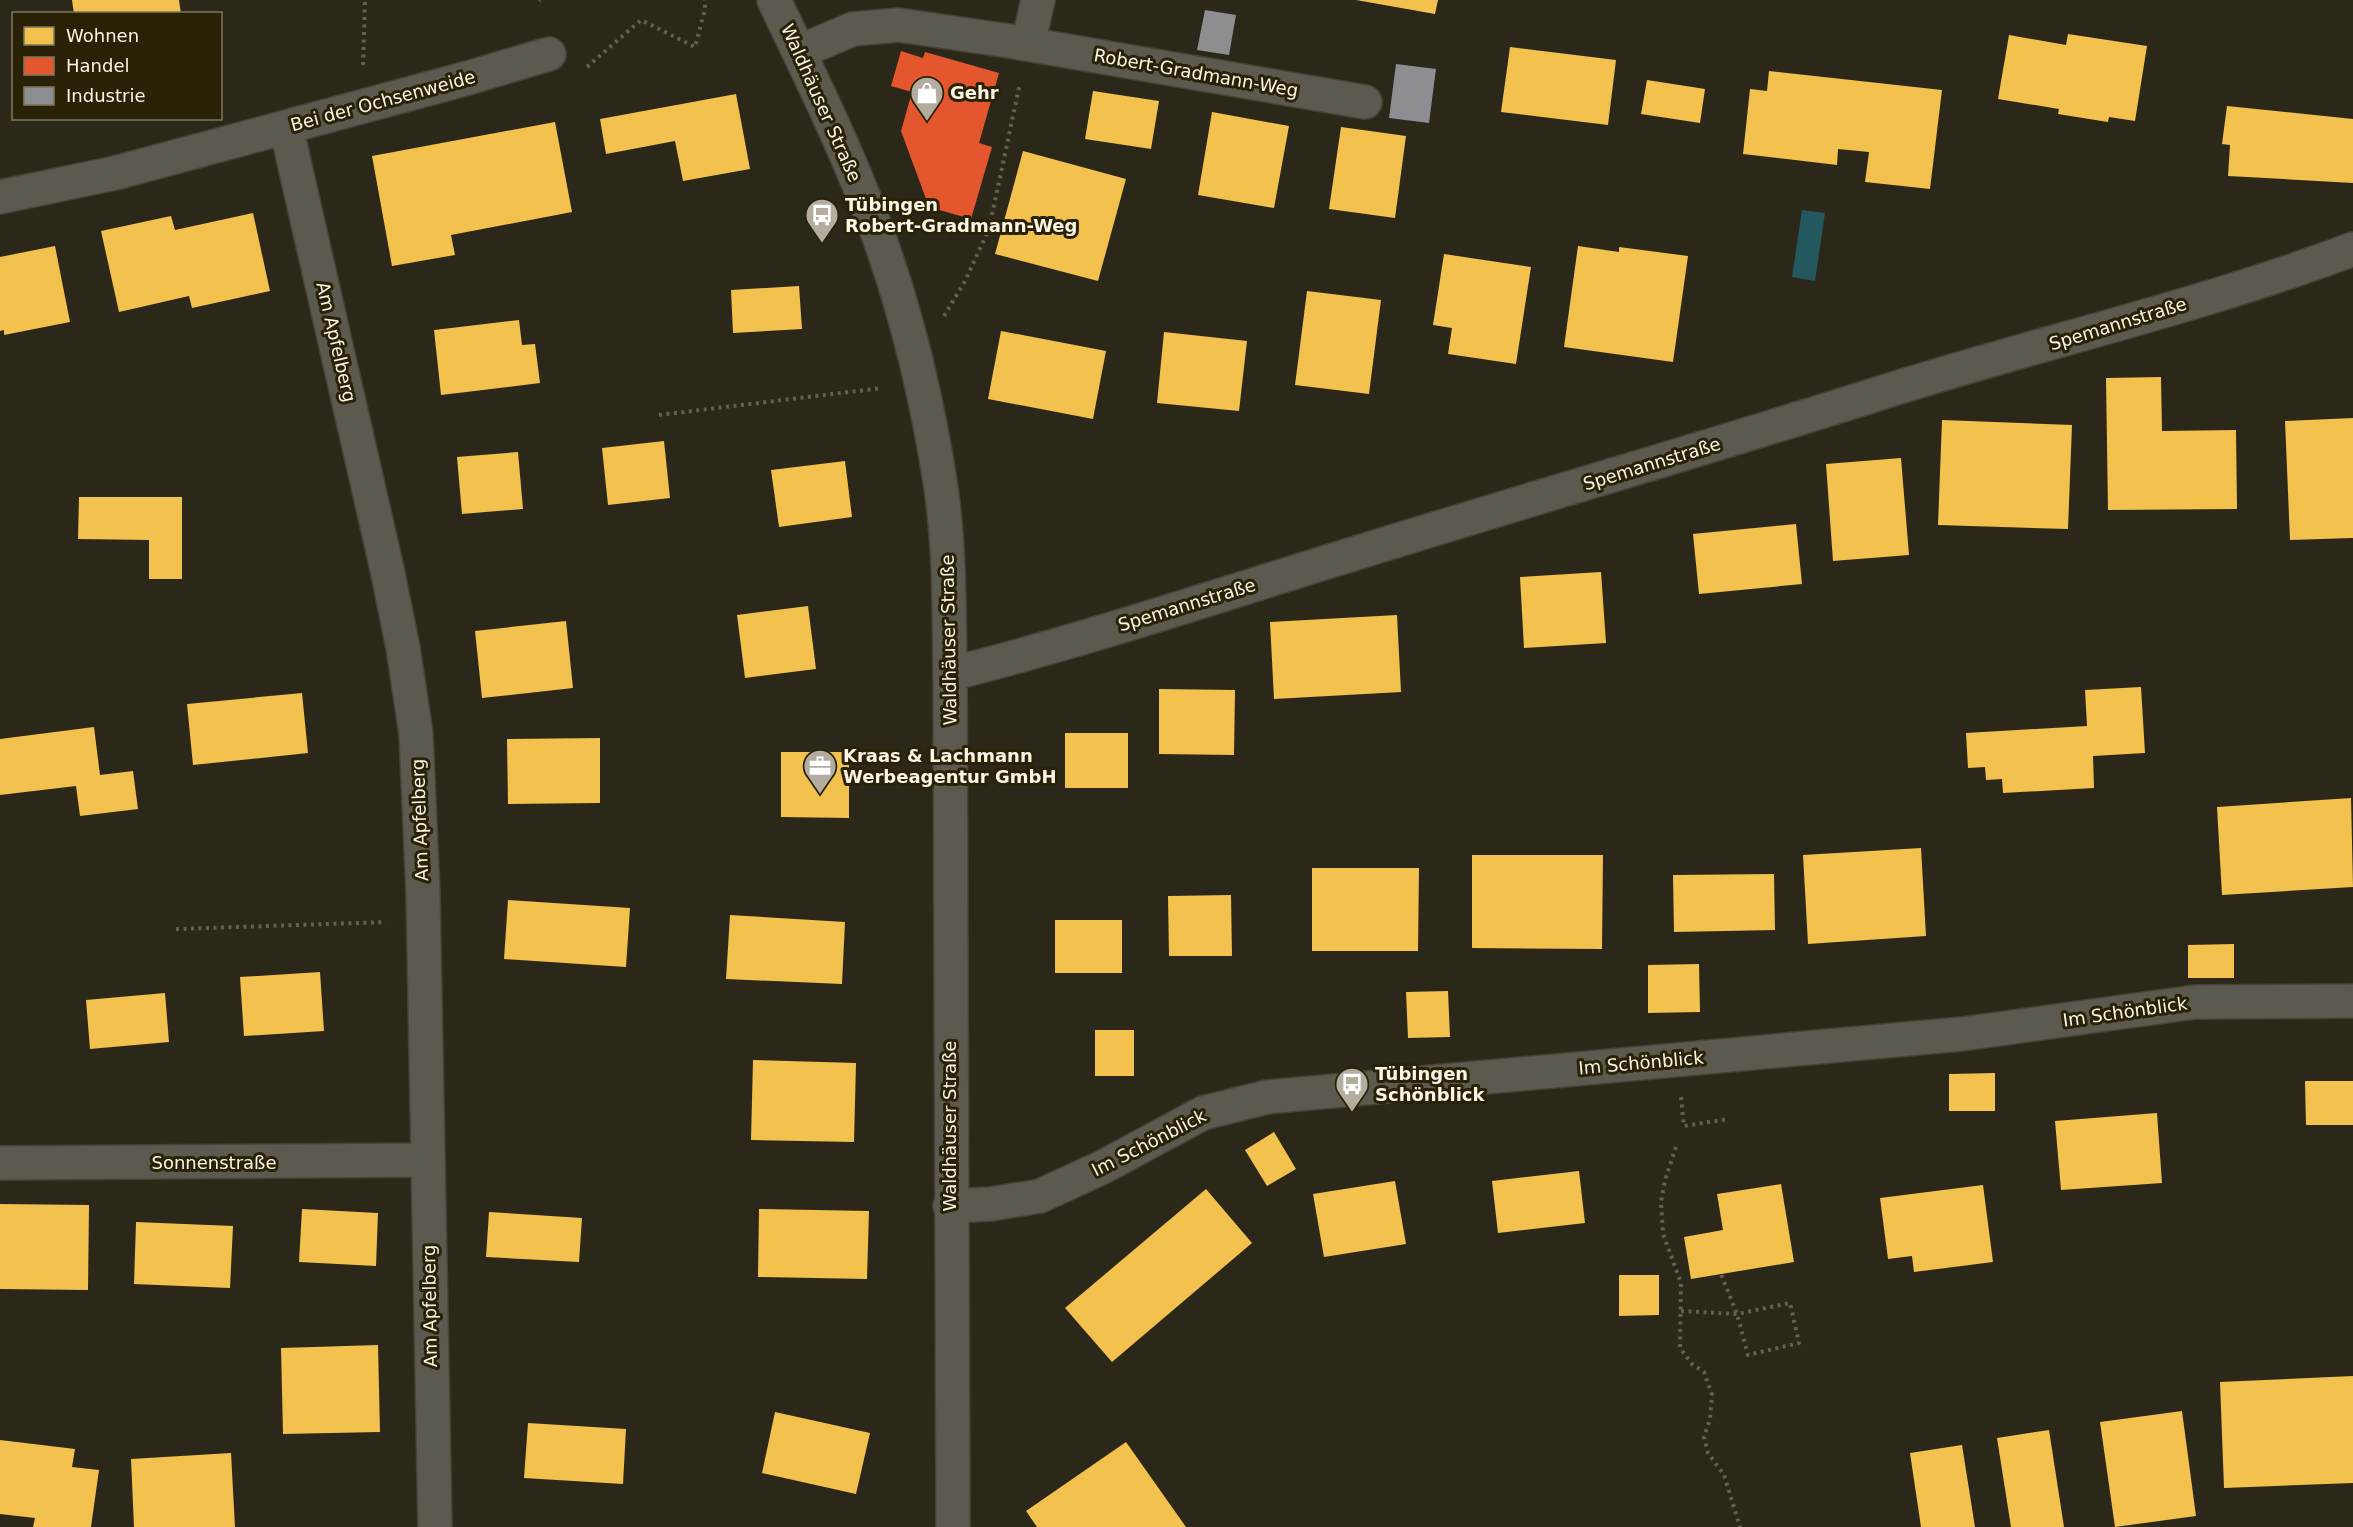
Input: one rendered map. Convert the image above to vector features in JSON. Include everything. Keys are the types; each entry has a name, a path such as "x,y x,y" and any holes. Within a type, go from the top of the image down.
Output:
{"street":[{"name":"Waldhäuser Straße","path":"774,0 841,141 879,237 918,369 941,490 949,583 953,1527"},
{"path":"1028,44 1038,0"},
{"name":"Robert-Gradmann-Weg","path":"799,52 853,29 899,24 1365,102"},
{"name":"Bei der Ochsenweide","path":"0,197 115,173 549,54"},
{"name":"Am Apfelberg","path":"286,127 384,557 410,689 417,757 423,920 435,1527"},
{"name":"Spemannstraße","path":"950,674 1023,656 1918,381 2041,347 2295,271 2353,249"},
{"name":"Im Schönblick","path":"950,1206 991,1204 1040,1196 1103,1167 1203,1113 1267,1097 1962,1034 2195,1002 2353,1001"},
{"name":"Sonnenstraße","path":"0,1163 428,1160"}],"path":[{"path":"363,72 365,0"},
{"path":"549,54 583,70 641,20 695,47 705,9 705,0"},
{"path":"659,415 918,369 942,318 965,281 989,229 1028,44"},
{"path":"176,929 423,920"},
{"path":"1676,1061 1684,1126 1728,1119"},
{"path":"1676,1147 1665,1180 1661,1202 1663,1234 1681,1283 1680,1348 1692,1364 1704,1372 1712,1395 1710,1419 1704,1437 1708,1453 1724,1475 1740,1527"},
{"path":"1681,1311 1737,1314 1790,1303 1799,1343 1748,1355 1737,1314 1721,1274"}],"water":[{"path":"1802,210 1825,213 1815,281 1792,277"}],"building: Wohnen":[{"path":"72,0 179,0 181,12 74,12"},
{"path":"1356,0 1438,0 1435,14"},
{"path":"2068,34 2147,46 2135,121 2109,117 2108,122 2058,114 2059,109 1998,99 2009,35 2066,45"},
{"path":"1510,47 1616,60 1608,125 1501,112"},
{"path":"1769,71 1942,90 1930,189 1865,182 1869,152 1838,149 1837,165 1743,154 1750,89 1767,91"},
{"path":"1647,80 1705,89 1700,123 1641,114"},
{"path":"1093,91 1159,101 1151,149 1085,139"},
{"path":"736,94 750,169 683,181 675,141 606,154 600,119"},
{"path":"2227,106 2353,119 2353,183 2228,176 2230,145 2222,144"},
{"path":"1212,112 1289,126 1274,208 1198,195"},
{"path":"555,122 572,212 451,235 455,255 392,266 372,156"},
{"path":"1341,127 1406,136 1395,218 1329,209"},
{"path":"1023,151 1126,179 1098,281 995,254"},
{"path":"253,213 270,291 192,308 189,296 119,312 101,231 171,216 175,230"},
{"path":"55,246 70,322 4,335 4,330 0,331 0,257"},
{"path":"1578,246 1619,252 1619,247 1688,256 1673,362 1564,347"},
{"path":"1444,254 1531,267 1516,364 1448,354 1452,328 1433,325"},
{"path":"799,286 802,329 733,333 731,290"},
{"path":"1307,291 1381,300 1369,394 1295,385"},
{"path":"519,320 522,345 535,344 540,383 441,395 434,330"},
{"path":"1001,331 1106,351 1093,419 988,399"},
{"path":"1164,332 1247,341 1239,411 1157,403"},
{"path":"2161,377 2162,431 2236,430 2237,509 2108,510 2106,378"},
{"path":"2353,418 2353,538 2290,540 2285,421"},
{"path":"1942,420 2072,425 2068,529 1938,525"},
{"path":"664,441 670,498 608,505 602,448"},
{"path":"518,452 523,509 462,514 457,457"},
{"path":"1901,458 1909,555 1833,561 1826,464"},
{"path":"845,461 852,517 779,527 771,470"},
{"path":"79,497 182,497 182,579 149,579 149,540 78,539"},
{"path":"1796,524 1802,584 1699,594 1693,534"},
{"path":"1601,572 1606,643 1524,648 1520,577"},
{"path":"808,606 816,669 745,678 737,615"},
{"path":"1397,615 1401,692 1274,699 1270,622"},
{"path":"566,621 573,688 482,698 475,631"},
{"path":"2141,687 2145,753 2093,756 2094,788 2003,793 2002,779 1986,780 1985,767 1968,768 1966,733 2087,726 2085,690"},
{"path":"1159,689 1235,690 1234,755 1159,754"},
{"path":"302,693 308,753 193,765 187,704"},
{"path":"94,727 100,775 133,771 138,809 80,816 76,786 0,795 0,739"},
{"path":"1065,733 1128,733 1128,788 1065,788"},
{"path":"600,738 600,803 508,804 507,739"},
{"path":"781,752 849,752 849,818 781,817"},
{"path":"2351,798 2353,887 2222,895 2217,807"},
{"path":"1921,848 1926,936 1808,944 1803,855"},
{"path":"1472,855 1603,855 1602,949 1472,948"},
{"path":"1312,868 1419,868 1418,951 1312,951"},
{"path":"1774,874 1775,930 1674,932 1673,875"},
{"path":"1231,895 1232,956 1169,956 1168,896"},
{"path":"508,900 630,908 626,967 504,959"},
{"path":"730,915 845,922 842,984 726,979"},
{"path":"1055,920 1122,920 1122,973 1055,973"},
{"path":"2234,944 2234,978 2188,978 2188,945"},
{"path":"1699,964 1700,1012 1648,1013 1648,965"},
{"path":"320,972 324,1031 244,1036 240,977"},
{"path":"1448,991 1450,1037 1408,1038 1406,992"},
{"path":"165,993 169,1042 90,1049 86,1000"},
{"path":"1095,1030 1134,1030 1134,1076 1095,1076"},
{"path":"753,1060 856,1063 854,1142 751,1140"},
{"path":"1995,1073 1995,1111 1949,1111 1949,1074"},
{"path":"2305,1081 2353,1081 2353,1125 2306,1125"},
{"path":"2157,1113 2162,1183 2061,1190 2055,1121"},
{"path":"1274,1132 1296,1169 1267,1186 1245,1150"},
{"path":"1579,1171 1585,1223 1498,1233 1492,1181"},
{"path":"1395,1181 1406,1244 1324,1257 1313,1194"},
{"path":"1781,1184 1794,1262 1691,1279 1684,1237 1723,1230 1717,1194"},
{"path":"1983,1185 1993,1262 1914,1272 1912,1256 1888,1259 1880,1198"},
{"path":"1206,1189 1252,1243 1112,1362 1065,1308"},
{"path":"0,1204 89,1205 88,1290 0,1289"},
{"path":"302,1209 378,1213 376,1266 299,1262"},
{"path":"759,1209 869,1211 867,1279 758,1277"},
{"path":"489,1212 582,1218 579,1262 486,1257"},
{"path":"136,1222 233,1226 230,1288 134,1284"},
{"path":"1619,1275 1659,1275 1659,1315 1619,1316"},
{"path":"378,1345 380,1432 283,1434 281,1348"},
{"path":"2353,1376 2353,1483 2224,1488 2220,1382"},
{"path":"2182,1411 2196,1516 2115,1527 2100,1422"},
{"path":"775,1412 870,1433 856,1494 762,1473"},
{"path":"528,1423 626,1429 623,1484 524,1478"},
{"path":"2049,1430 2064,1527 2011,1527 1997,1438"},
{"path":"0,1440 75,1449 72,1467 99,1470 91,1527 33,1527 35,1518 0,1514"},
{"path":"1126,1442 1186,1527 1037,1527 1026,1511"},
{"path":"1962,1445 1975,1527 1921,1527 1910,1453"},
{"path":"231,1453 235,1527 134,1527 131,1459"}],"building: Handel":[{"path":"901,51 923,58 925,52 999,73 979,143 992,147 971,219 929,207 901,131 912,92 891,86"}],"building: Industrie":[{"path":"1205,10 1236,15 1229,55 1197,50"},
{"path":"1396,64 1436,69 1429,123 1389,118"}],"place":[{"name":"Gehr","path":"927,122"},
{"name":"Tübingen Robert-Gradmann-Weg","path":"822,244"},
{"name":"Kraas & Lachmann Werbeagentur GmbH","path":"820,795"},
{"name":"Tübingen Schönblick","path":"1352,1113"}]}
